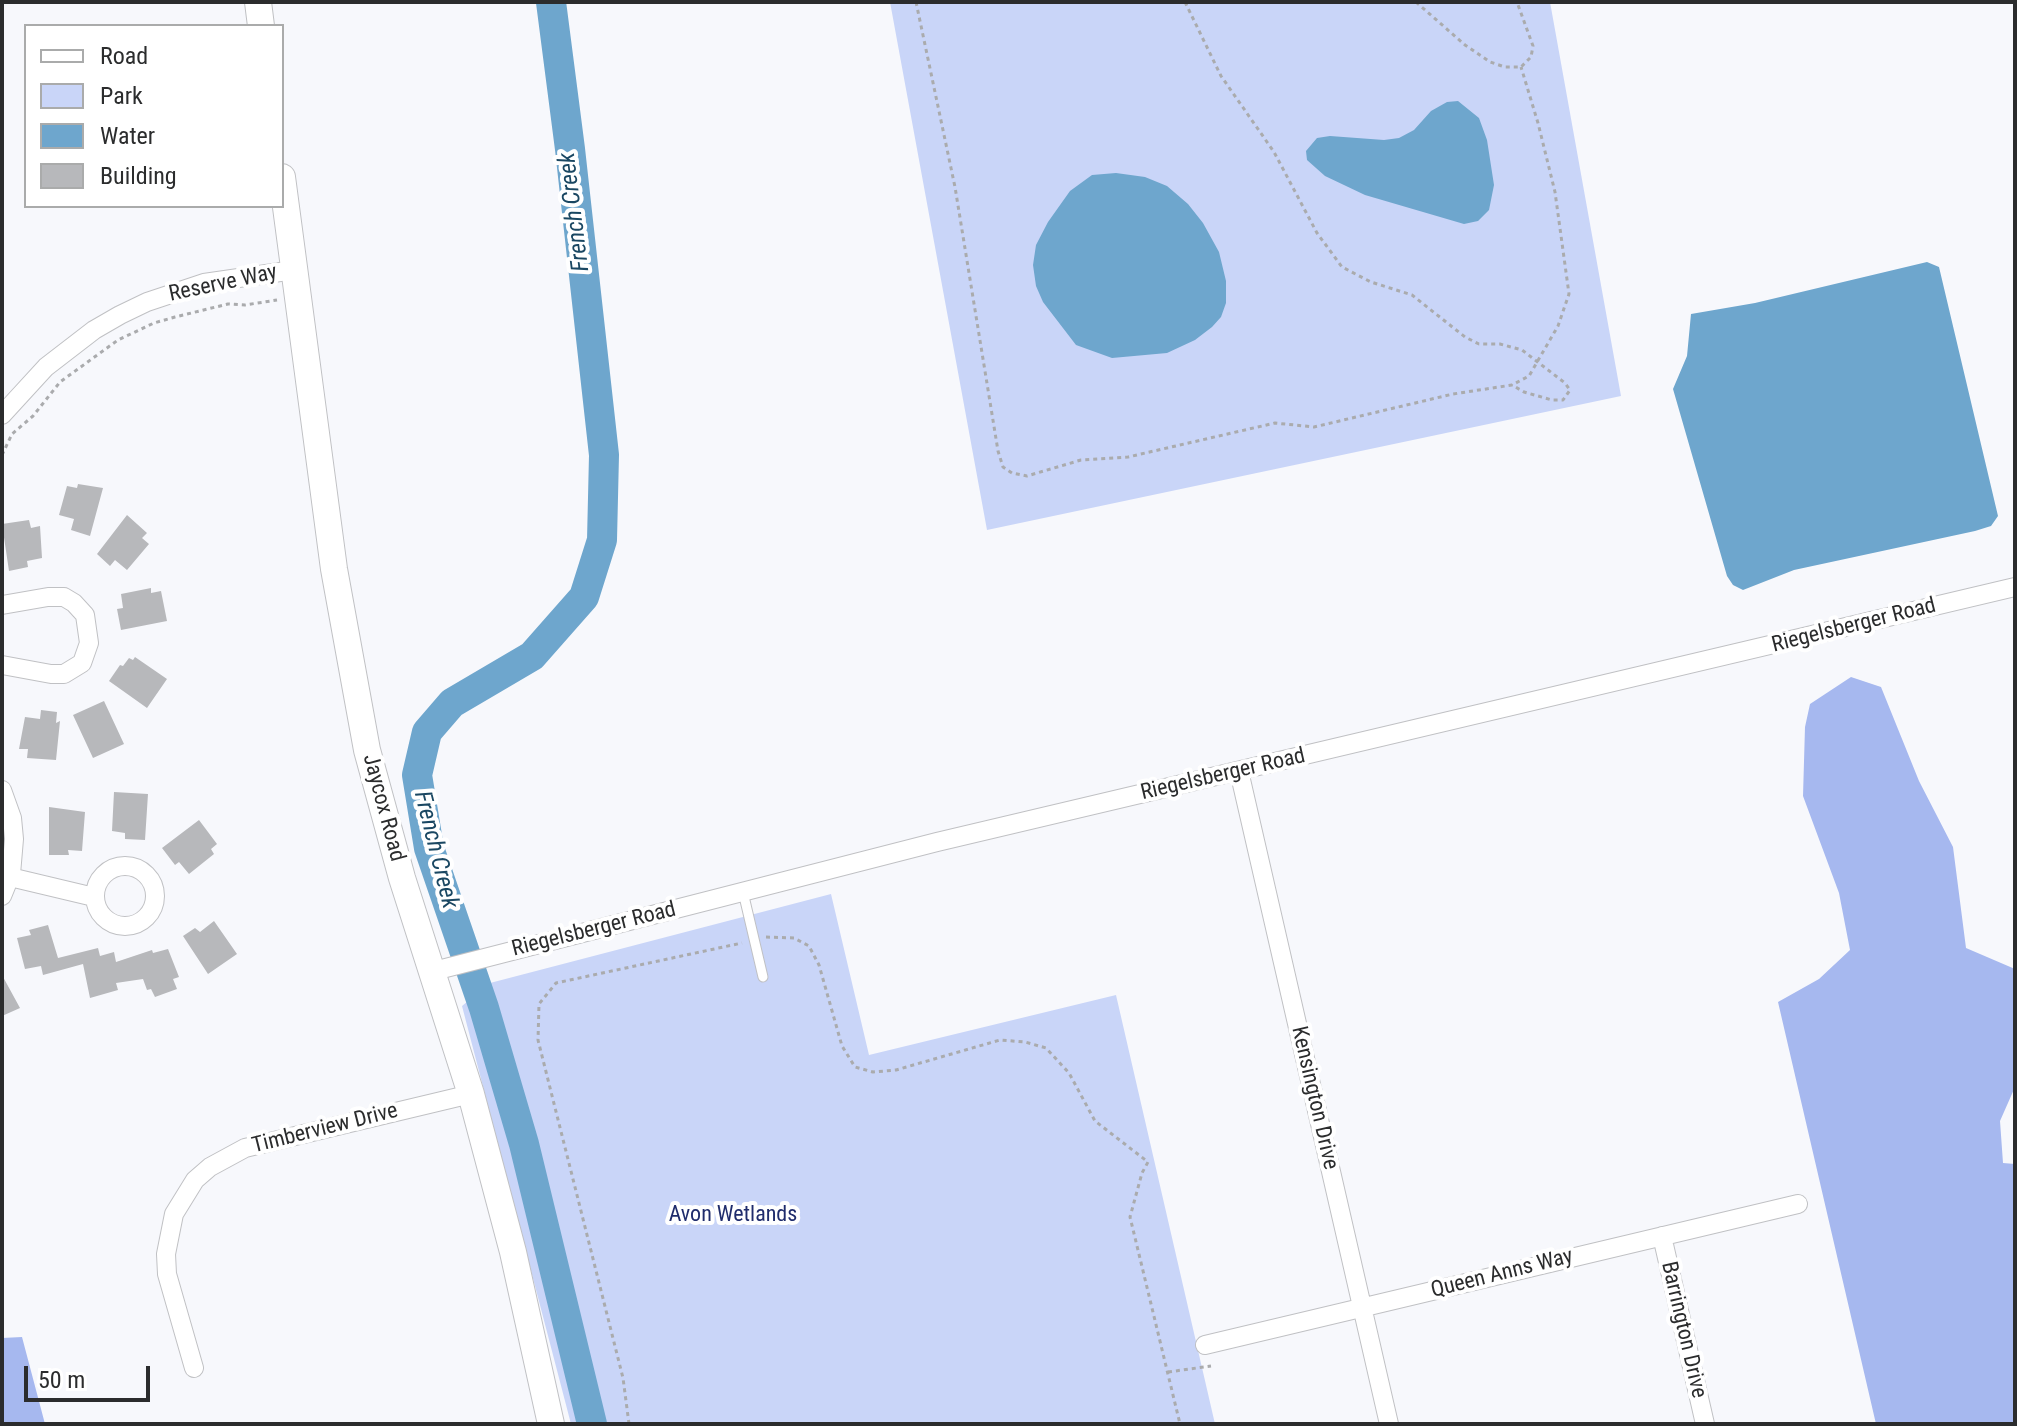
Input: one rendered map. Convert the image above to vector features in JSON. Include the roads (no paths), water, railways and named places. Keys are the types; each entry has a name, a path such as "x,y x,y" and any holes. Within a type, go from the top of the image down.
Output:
{"street":[{"path":"258,2 261,24"},
{"name":"Jaycox Road","path":"284,192 334,569 367,750 402,878 445,968 471,1094 513,1252 551,1424"},
{"name":"Reserve Way","path":"2,415 35,377 69,347 120,315 175,291 204,283 294,270"},
{"name":"Riegelsberger Road","path":"445,968 937,842 2015,587"},
{"path":"2,605 64,597 85,615 89,643 82,663 64,674 2,665"},
{"name":"Kensington Drive","path":"1239,771 1389,1424"},
{"path":"2,790 14,829 10,877 2,896"},
{"path":"10,877 94,897"},
{"name":"Timberview Drive","path":"194,1368 167,1274 166,1254 174,1214 195,1180 210,1167 245,1148 471,1094"},
{"name":"Queen Anns Way","path":"1205,1345 1798,1204"},
{"name":"Barrington Drive","path":"1662,1236 1705,1424"}],"lane":[{"path":"743,892 763,977"}],"water":[{"path":"1458,101 1479,118 1487,140 1494,185 1489,210 1478,221 1464,224 1365,195 1325,176 1307,160 1306,151 1317,138 1399,138 1414,130 1431,111 1447,102"},
{"path":"1116,173 1145,177 1167,186 1188,204 1203,223 1219,252 1226,281 1226,303 1221,317 1195,340 1167,353 1112,358 1076,345 1043,302 1036,286 1033,265 1036,245 1048,222 1070,191 1092,175"},
{"path":"1927,262 1939,267 1998,516 1991,526 1975,531 1794,570 1743,590 1733,585 1727,576 1673,389 1687,356 1691,314 1755,303"}],"waterway":[{"name":"French Creek","path":"551,2 604,455 602,540 584,597 532,656 452,703 427,732 417,775 429,848 484,1008 524,1144 592,1424"}],"park label":[{"name":"Avon Wetlands","path":"733,1215"}]}
